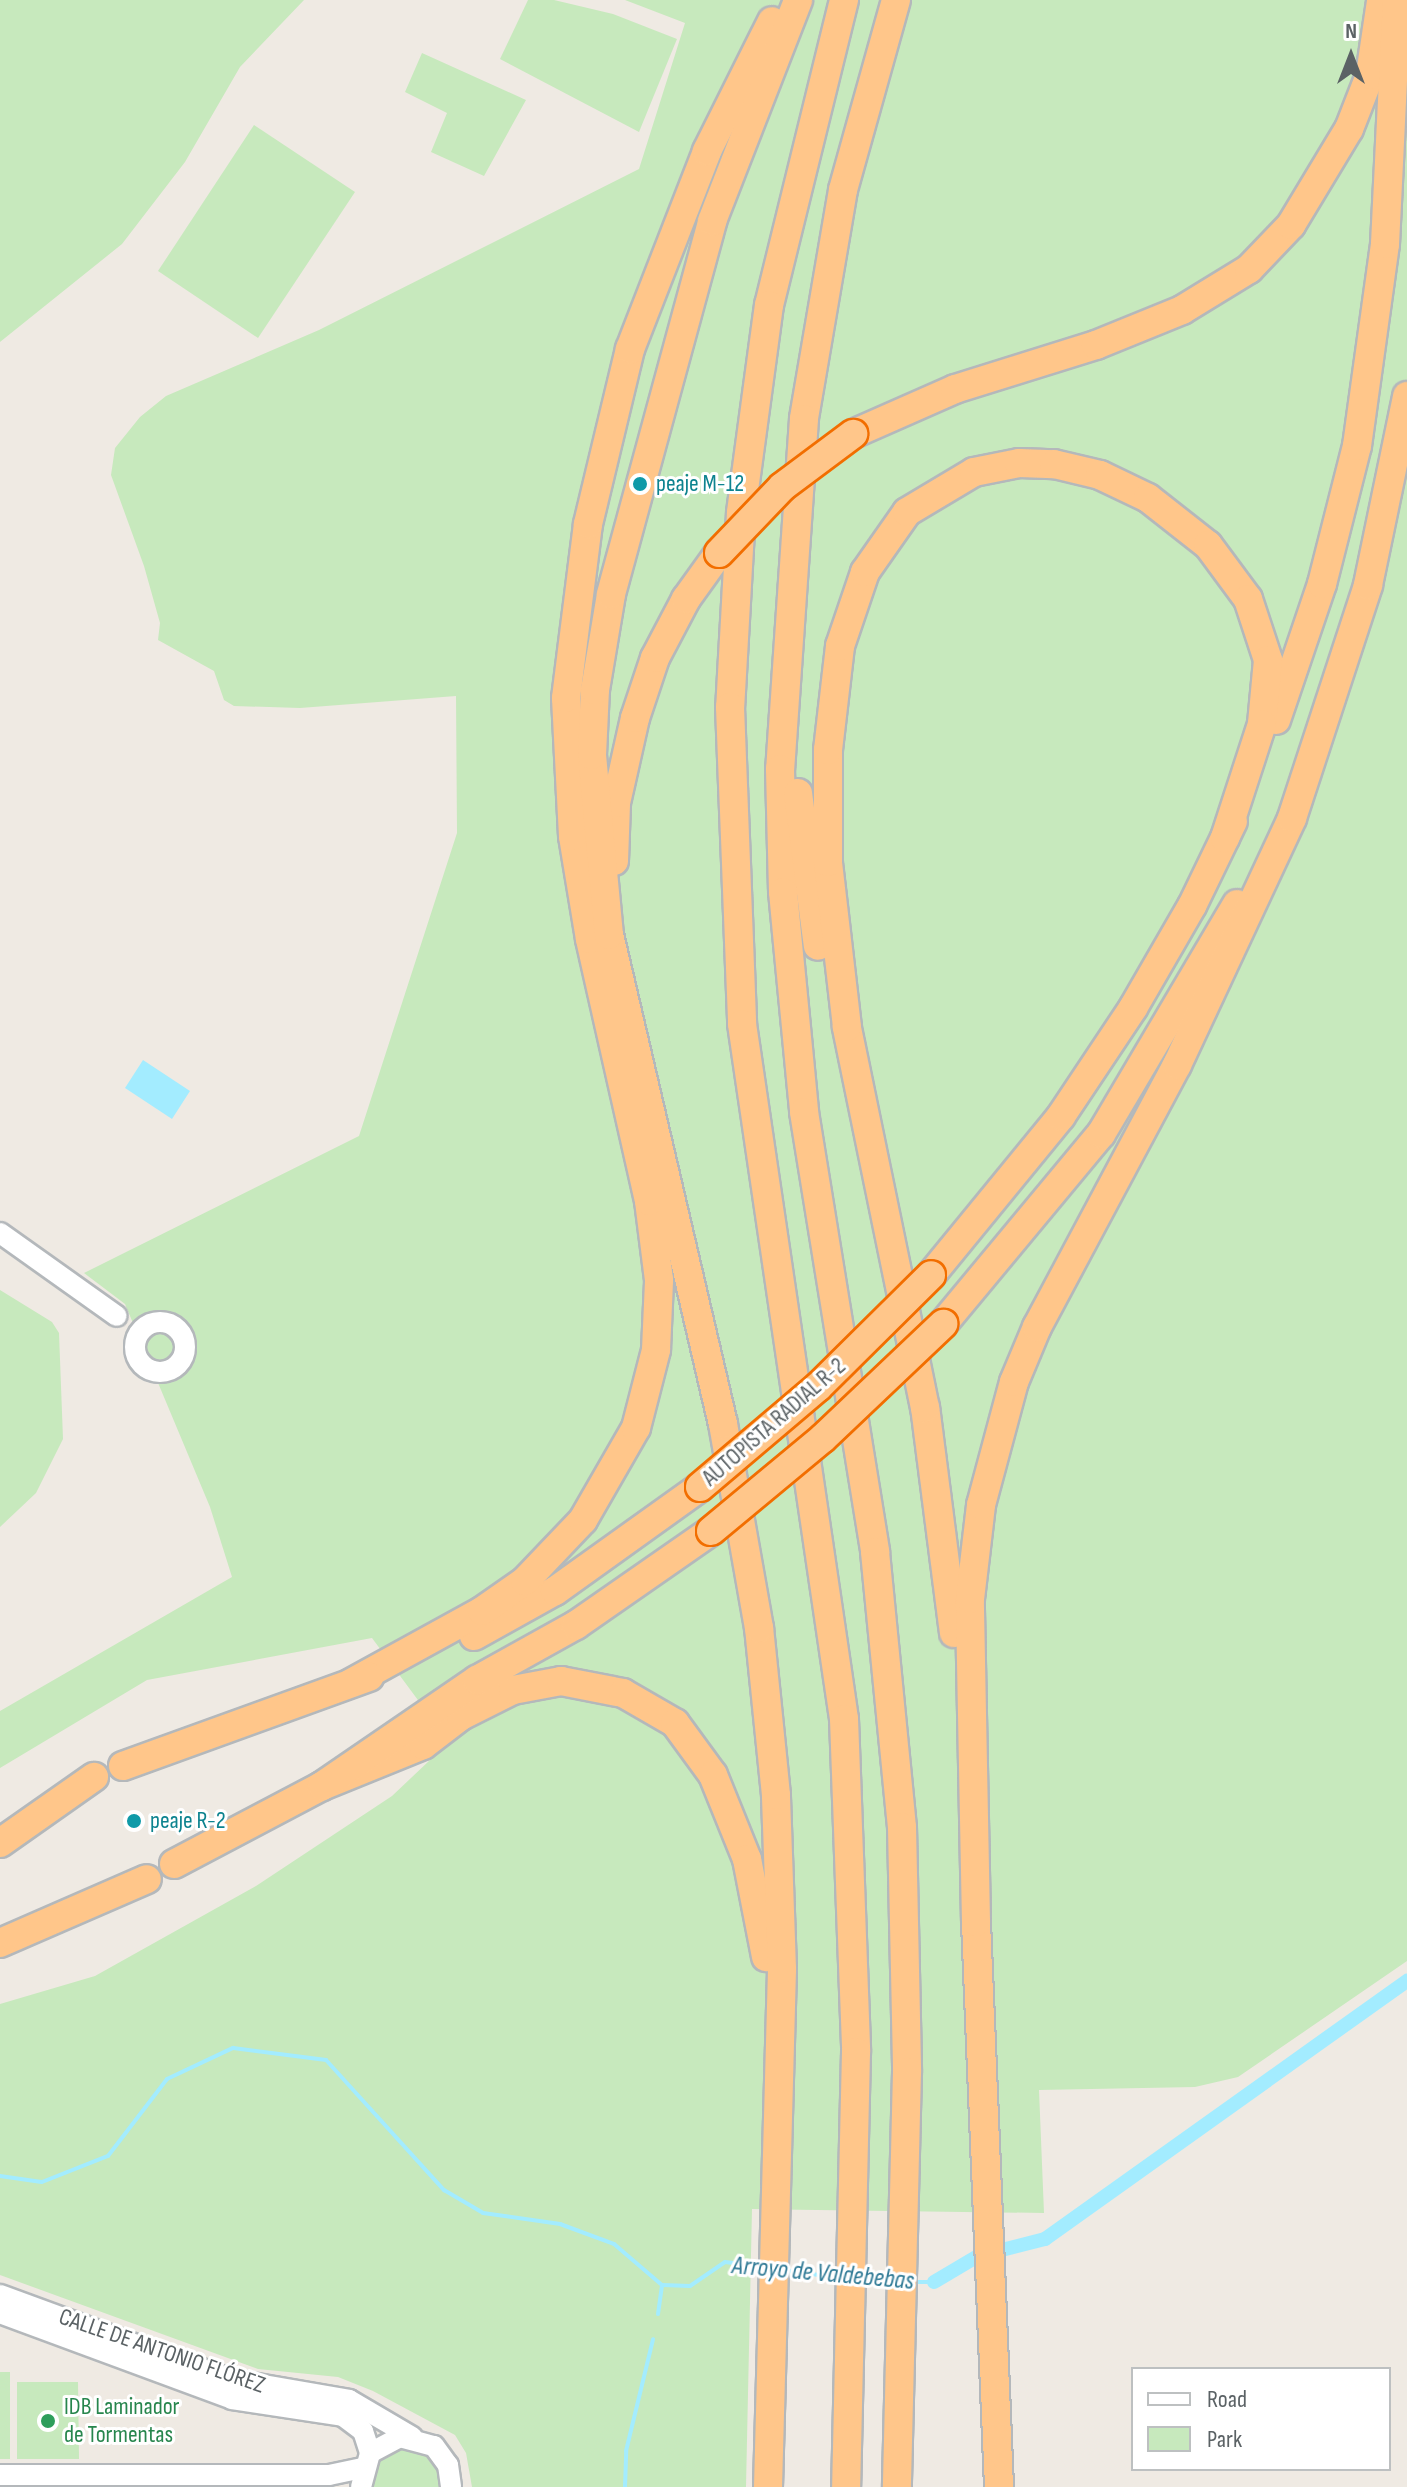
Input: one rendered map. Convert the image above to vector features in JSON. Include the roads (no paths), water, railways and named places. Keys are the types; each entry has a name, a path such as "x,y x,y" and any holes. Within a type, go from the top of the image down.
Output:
{"highway":[{"path":"351,1683 482,1611 525,1581 583,1520 636,1428 656,1350 659,1280 649,1201 590,939 573,836 566,698 588,524 630,349 707,151 783,0"},
{"path":"768,2487 781,1886 759,1628 726,1438 609,935 596,833 595,690 611,594 712,221 798,0"},
{"path":"844,0 769,305 741,513 730,707 742,1024 844,1719 853,1864 852,2215 846,2487"},
{"path":"896,0 843,190 804,419 782,674 783,892 804,1112 894,1703 906,1956 905,2216 897,2487"},
{"path":"637,1050 615,903 616,803 635,718 655,658 686,599 719,553 782,487 853,434 955,389 1096,345 1182,310 1249,269 1291,225 1349,129 1370,75 1381,0"},
{"path":"1225,838 1271,736 1322,584 1357,446 1385,244 1397,0"},
{"path":"999,2487 976,1922 970,1599 981,1505 995,1443 1037,1327 1245,929 1292,818 1368,585 1407,396"},
{"path":"976,1922 942,1525 925,1408 838,968 827,784 833,682 847,618 871,562 907,512 974,472 1019,463 1054,464 1100,475 1148,498 1208,545 1248,599 1268,660 1262,724 1225,838"},
{"path":"796,504 792,673 803,852 850,1090 893,1256"},
{"name":"AUTOPISTA RADIAL R-2","path":"174,1864 322,1786 477,1680 576,1625 711,1531 823,1438 943,1324 1101,1134 1232,914 1327,715"},
{"name":"AUTOPISTA RADIAL R-2","path":"123,1766 351,1683 442,1654 555,1591 700,1487 818,1387 931,1275 1077,1092 1133,1008 1225,838"},
{"path":"322,1786 423,1745 479,1705 536,1684 594,1684 637,1699 665,1716 687,1736 713,1775 747,1859 766,1953 778,2085"},
{"path":"0,1843 94,1777"},
{"path":"0,1943 147,1879"}],"street":[{"path":"0,1233 117,1316 136,1343 141,1363 152,1370 172,1369 182,1359 184,1339 176,1328 117,1316"},
{"path":"136,1343 150,1325"},
{"name":"CALLE DE ANTONIO FLÓREZ","path":"0,2295 229,2379 349,2400 442,2454 451,2487"},
{"name":"CALLE DE ANTONIO FLÓREZ","path":"0,2313 232,2399 343,2416 363,2431 364,2469"},
{"path":"0,2475 329,2475 364,2469 389,2439 412,2437"}],"water":[{"path":"143,1060 190,1091 172,1119 125,1088"}],"waterway":[{"name":"Arroyo de Valdebebas","path":"934,2282 978,2256 1045,2239 1407,1981"},
{"name":"Arroyo de Valdebebas","path":"0,2176 42,2182 108,2156 167,2079 233,2048 326,2060 444,2190 483,2213 560,2224 614,2244 662,2285 690,2286 725,2262 764,2267"},
{"name":"Arroyo de Valdebebas","path":"784,2270 839,2278"},
{"name":"Arroyo de Valdebebas","path":"859,2280 891,2283"},
{"name":"Arroyo de Valdebebas","path":"911,2282 934,2282"},
{"path":"658,2314 662,2285"},
{"path":"625,2487 626,2451 653,2339"}],"place":[{"name":"peaje M-12","path":"640,484"},
{"name":"peaje R-2","path":"134,1821"},
{"name":"IDB Laminador de Tormentas","path":"48,2421"}]}
